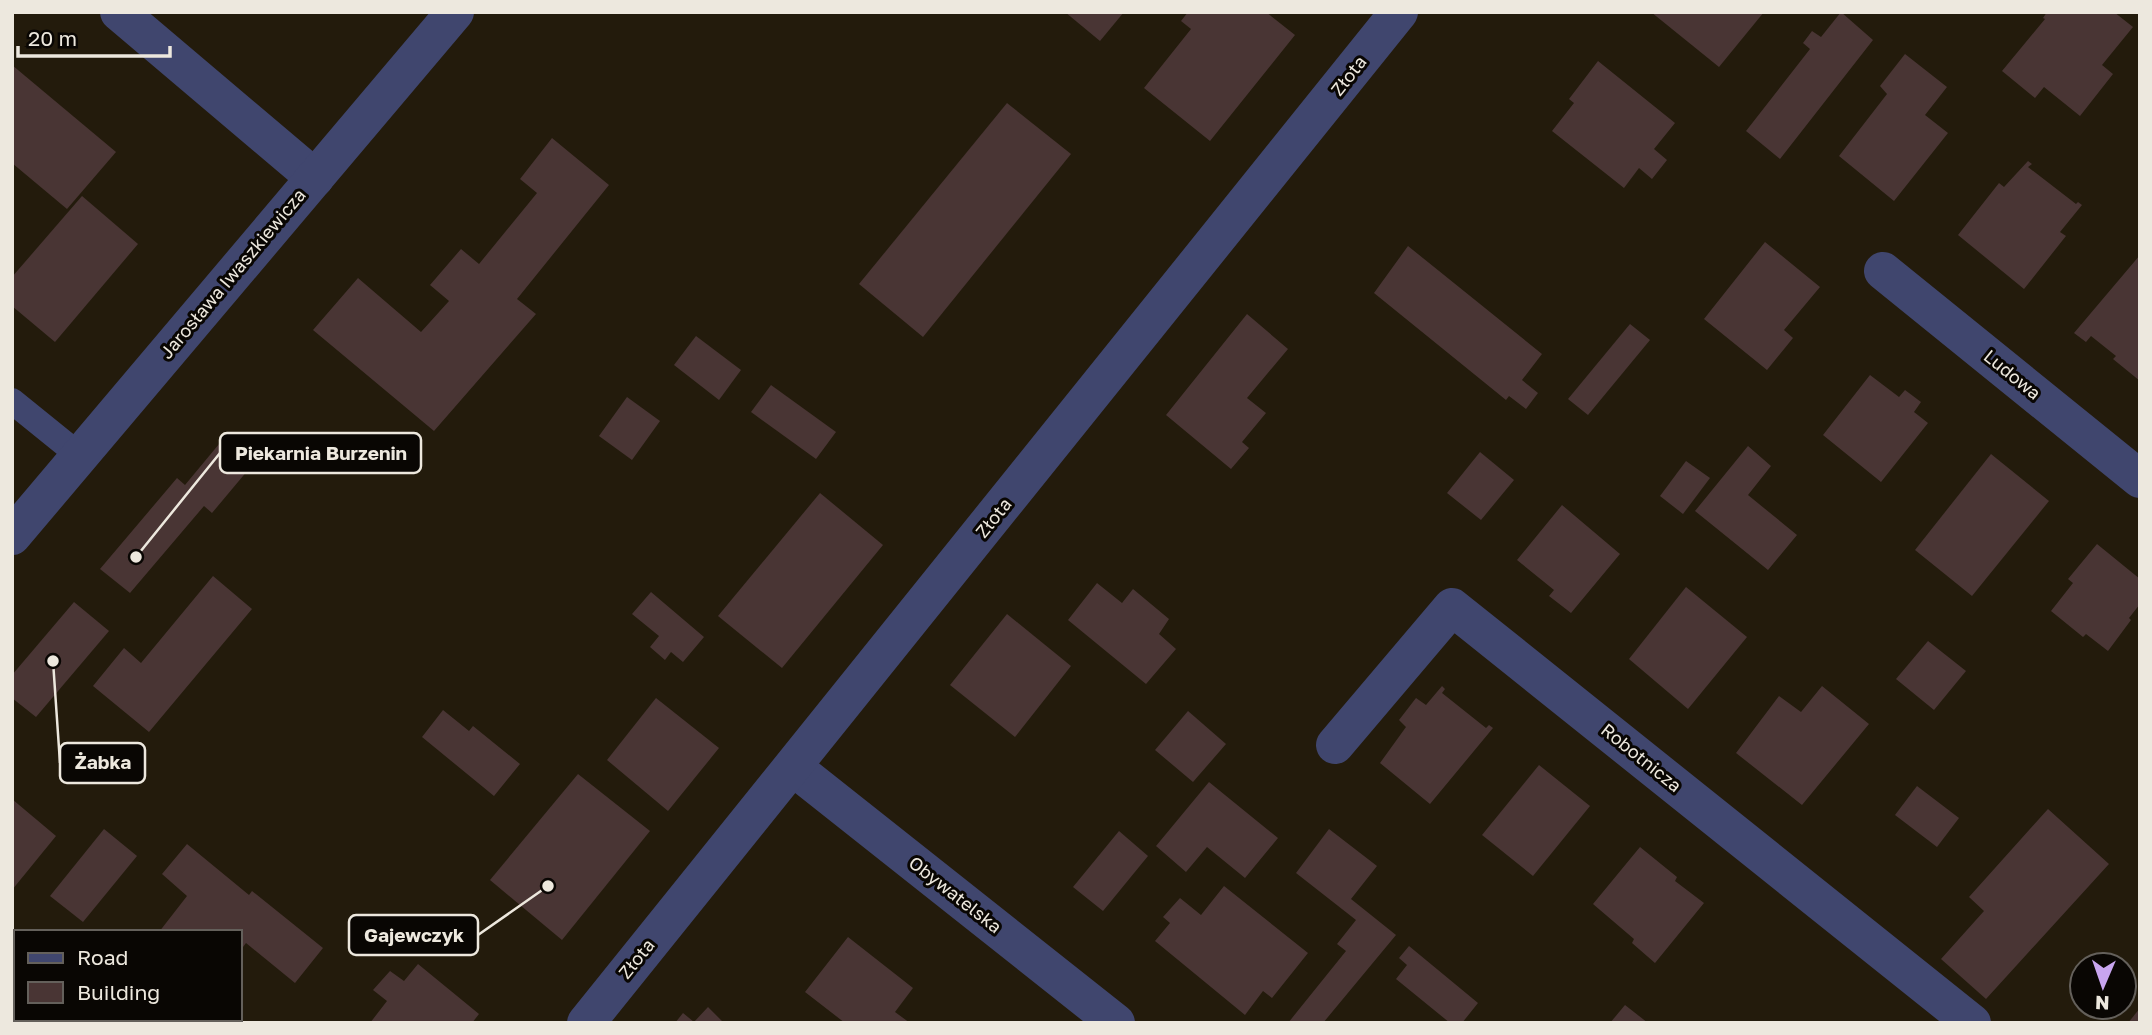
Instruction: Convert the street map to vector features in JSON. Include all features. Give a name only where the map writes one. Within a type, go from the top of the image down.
[{"type":"street","points":[[119,12],[315,178]]},
{"type":"street","name":"Jarosława Iwaszkiewicza","points":[[12,536],[455,12]]},
{"type":"street","name":"Złota","points":[[586,1023],[1399,12]]},
{"type":"street","name":"Ludowa","points":[[1883,271],[2140,479]]},
{"type":"street","name":"Robotnicza","points":[[1335,745],[1452,607],[1972,1023]]},
{"type":"street","name":"Obywatelska","points":[[793,767],[1116,1023]]},
{"type":"lane","points":[[12,401],[80,456]]},
{"type":"building","points":[[1065,12],[1124,12],[1100,41]]},
{"type":"building","points":[[1188,12],[1266,12],[1295,35],[1210,141],[1144,88],[1191,29],[1181,21]]},
{"type":"building","points":[[1651,12],[1764,12],[1719,67]]},
{"type":"building","points":[[1841,12],[1873,40],[1780,159],[1746,131],[1810,49],[1803,43],[1812,31],[1821,37]]},
{"type":"building","points":[[2047,12],[2114,12],[2133,27],[2102,65],[2113,74],[2080,116],[2044,87],[2035,98],[2002,71],[2045,19],[2043,18]]},
{"type":"building","points":[[1905,54],[1947,87],[1925,115],[1948,133],[1894,201],[1839,156],[1887,94],[1880,86]]},
{"type":"building","points":[[1598,61],[1675,123],[1654,149],[1667,160],[1652,179],[1639,168],[1624,188],[1552,131],[1574,103],[1569,99]]},
{"type":"building","points":[[12,65],[116,152],[67,209],[12,163]]},
{"type":"building","points":[[1007,103],[1071,154],[923,337],[859,284]]},
{"type":"building","points":[[552,138],[609,185],[517,299],[536,314],[434,431],[313,330],[358,278],[421,332],[449,301],[430,285],[461,249],[479,264],[537,193],[520,179]]},
{"type":"building","points":[[2028,161],[2032,164],[2028,167],[2076,204],[2078,202],[2082,205],[2060,232],[2066,236],[2024,289],[1958,235],[1999,183],[2004,187]]},
{"type":"building","points":[[82,196],[138,244],[55,342],[12,306],[12,277]]},
{"type":"building","points":[[1765,242],[1820,287],[1784,330],[1793,338],[1767,370],[1704,319]]},
{"type":"building","points":[[1408,246],[1542,354],[1522,380],[1538,393],[1526,409],[1509,396],[1506,400],[1374,293]]},
{"type":"building","points":[[2140,255],[2140,381],[2113,359],[2116,356],[2091,336],[2086,342],[2074,333]]},
{"type":"building","points":[[1247,314],[1288,349],[1247,398],[1266,413],[1242,442],[1249,448],[1231,469],[1166,415]]},
{"type":"building","points":[[1630,324],[1650,340],[1588,415],[1568,399]]},
{"type":"building","points":[[696,336],[741,370],[719,400],[674,365]]},
{"type":"building","points":[[1870,375],[1899,397],[1905,390],[1921,402],[1914,412],[1928,423],[1881,482],[1823,435]]},
{"type":"building","points":[[771,385],[836,432],[816,459],[751,412]]},
{"type":"building","points":[[627,397],[660,421],[632,460],[599,436]]},
{"type":"building","points":[[229,432],[259,457],[212,513],[204,506],[130,593],[100,569],[177,478],[185,485]]},
{"type":"building","points":[[1748,446],[1771,466],[1748,495],[1797,535],[1768,570],[1695,511]]},
{"type":"building","points":[[1480,452],[1514,480],[1481,520],[1447,493]]},
{"type":"building","points":[[1991,454],[2049,501],[1972,596],[1915,550]]},
{"type":"building","points":[[1686,461],[1710,478],[1683,514],[1660,496]]},
{"type":"building","points":[[820,493],[883,545],[782,668],[718,616]]},
{"type":"building","points":[[1562,505],[1620,554],[1571,613],[1549,596],[1554,590],[1517,560]]},
{"type":"building","points":[[2097,544],[2140,579],[2140,604],[2108,651],[2086,634],[2083,637],[2051,611],[2073,583],[2068,579]]},
{"type":"building","points":[[213,576],[252,609],[149,732],[93,686],[124,648],[141,663]]},
{"type":"building","points":[[1097,583],[1122,603],[1133,589],[1169,619],[1159,634],[1176,649],[1146,684],[1068,620]]},
{"type":"building","points":[[1686,587],[1747,637],[1688,709],[1629,659]]},
{"type":"building","points":[[651,592],[704,637],[683,662],[671,652],[665,660],[650,647],[659,636],[632,614]]},
{"type":"building","points":[[74,602],[109,631],[36,717],[12,698],[12,675]]},
{"type":"building","points":[[1007,614],[1071,666],[1015,737],[950,685]]},
{"type":"building","points":[[1928,641],[1966,671],[1934,710],[1896,679]]},
{"type":"building","points":[[1442,686],[1445,689],[1442,693],[1486,728],[1489,725],[1493,728],[1430,804],[1380,763],[1406,727],[1399,720],[1416,698],[1426,705]]},
{"type":"building","points":[[1822,686],[1869,724],[1802,805],[1736,753],[1779,696],[1801,712]]},
{"type":"building","points":[[656,698],[719,748],[668,811],[607,760]]},
{"type":"building","points":[[443,710],[469,731],[473,726],[520,764],[494,796],[422,737]]},
{"type":"building","points":[[1188,711],[1226,744],[1193,782],[1155,750]]},
{"type":"building","points":[[1539,765],[1590,806],[1533,876],[1482,835]]},
{"type":"building","points":[[578,774],[650,831],[562,940],[490,880]]},
{"type":"building","points":[[1209,782],[1278,838],[1245,878],[1207,847],[1186,872],[1156,846]]},
{"type":"building","points":[[1917,786],[1959,818],[1937,847],[1895,815]]},
{"type":"building","points":[[12,799],[56,836],[12,890]]},
{"type":"building","points":[[2048,809],[2109,864],[1986,999],[1941,959],[1984,911],[1969,897]]},
{"type":"building","points":[[104,829],[137,856],[83,922],[50,896]]},
{"type":"building","points":[[1329,829],[1377,866],[1351,899],[1396,935],[1323,1023],[1288,1023],[1346,951],[1337,944],[1356,920],[1296,873]]},
{"type":"building","points":[[1119,831],[1148,856],[1103,911],[1073,887]]},
{"type":"building","points":[[187,844],[249,895],[252,891],[323,948],[295,983],[246,943],[242,948],[242,930],[161,930],[187,896],[162,874]]},
{"type":"building","points":[[1640,847],[1677,877],[1675,881],[1704,903],[1655,963],[1632,943],[1634,939],[1593,904]]},
{"type":"building","points":[[1224,886],[1308,953],[1272,998],[1263,991],[1245,1015],[1155,941],[1170,923],[1163,917],[1180,898],[1201,915]]},
{"type":"building","points":[[848,937],[913,988],[895,1012],[910,1023],[845,1023],[805,992]]},
{"type":"building","points":[[1409,946],[1478,1003],[1462,1023],[1450,1023],[1396,979],[1407,965],[1399,958]]},
{"type":"building","points":[[418,964],[479,1014],[472,1023],[370,1023],[387,1001],[373,990],[390,971],[404,981]]},
{"type":"building","points":[[1625,1005],[1648,1023],[1610,1023]]},
{"type":"building","points":[[708,1007],[724,1023],[675,1023],[683,1013],[694,1022]]},
{"type":"building","points":[[2140,1008],[2140,1023],[2128,1023],[2138,1021]]},
{"type":"building","points":[[33,1021],[184,1021],[183,1023]]},
{"type":"place","name":"Piekarnia Burzenin","points":[[136,557]]},
{"type":"place","name":"Żabka","points":[[53,661]]},
{"type":"place","name":"Gajewczyk","points":[[548,886]]}]
